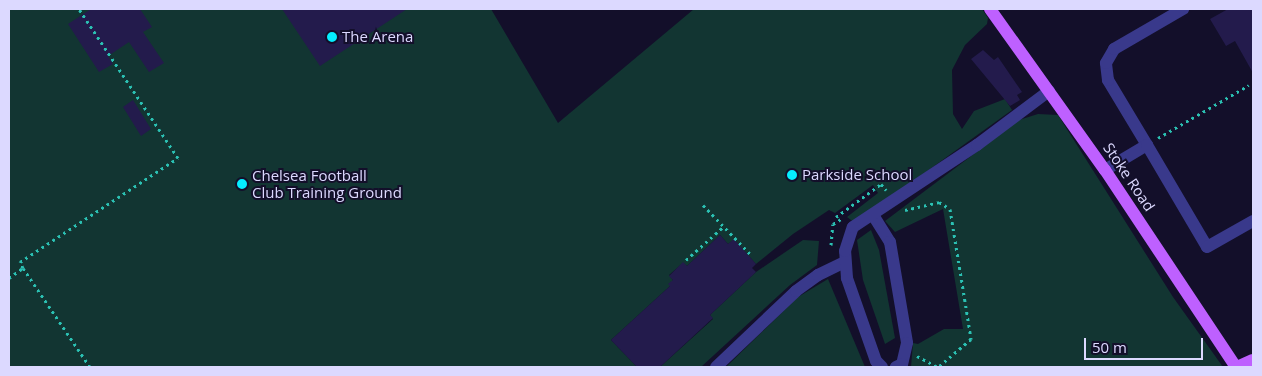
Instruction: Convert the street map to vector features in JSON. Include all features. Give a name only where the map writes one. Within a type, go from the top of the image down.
[{"type":"main road","name":"Stoke Road","points":[[990,9],[1106,170],[1237,367]]},
{"type":"main road","points":[[1237,367],[1253,360]]},
{"type":"lane","points":[[1183,9],[1114,49],[1106,63],[1108,80],[1207,246],[1253,221]]},
{"type":"lane","points":[[882,367],[876,361],[847,278],[845,251],[852,227],[977,145],[1049,90]]},
{"type":"lane","points":[[1106,170],[1147,145]]},
{"type":"lane","points":[[873,215],[890,242],[907,343],[902,364],[896,367]]},
{"type":"lane","points":[[716,367],[796,291],[818,275],[845,262]]},
{"type":"path","points":[[79,9],[178,158],[20,262],[90,367]]},
{"type":"path","points":[[1147,145],[1249,85]]},
{"type":"path","points":[[836,216],[881,184],[903,210],[939,202],[950,209],[971,339],[938,367]]},
{"type":"path","points":[[703,205],[752,256]]},
{"type":"path","points":[[686,260],[724,226]]},
{"type":"path","points":[[9,278],[23,268]]},
{"type":"green space","points":[[9,9],[491,9],[558,123],[694,9],[982,9],[988,18],[987,24],[965,45],[952,70],[953,114],[962,129],[974,111],[1005,99],[1012,110],[855,223],[847,217],[878,193],[873,185],[835,213],[829,210],[793,234],[756,264],[734,240],[728,244],[720,235],[687,266],[683,263],[669,275],[673,280],[670,286],[611,340],[637,367],[9,367]]},
{"type":"green space","points":[[1038,114],[1058,115],[1173,297],[1223,367],[911,367],[913,343],[918,344],[944,329],[963,329],[943,209],[895,232],[885,221],[1019,120]]},
{"type":"green space","points":[[871,230],[879,250],[895,338],[885,344],[863,280],[857,240]]},
{"type":"green space","points":[[803,240],[819,241],[817,265],[790,285],[701,367],[660,367],[713,319],[710,315],[756,272]]},
{"type":"green space","points":[[828,279],[865,367],[726,367],[798,297]]},
{"type":"building","points":[[91,9],[140,9],[152,27],[143,32],[164,63],[149,72],[129,42],[108,56],[113,64],[99,72],[68,24]]},
{"type":"building","name":"The Arena","points":[[282,9],[407,9],[320,66]]},
{"type":"building","points":[[1228,9],[1253,9],[1253,73],[1235,41],[1226,46],[1210,19]]},
{"type":"building","points":[[983,50],[994,60],[998,57],[1022,92],[1017,95],[1020,100],[1010,106],[971,59]]},
{"type":"building","points":[[133,100],[151,129],[141,136],[123,107]]},
{"type":"building","points":[[720,235],[728,244],[734,239],[756,264],[752,268],[756,272],[710,315],[713,318],[660,367],[637,367],[611,340],[670,286],[668,284],[673,280],[669,276],[683,262],[687,266]]},
{"type":"place","name":"The Arena","points":[[332,37]]},
{"type":"place","name":"Parkside School","points":[[792,175]]},
{"type":"place","name":"Chelsea Football Club Training Ground","points":[[242,184]]}]
